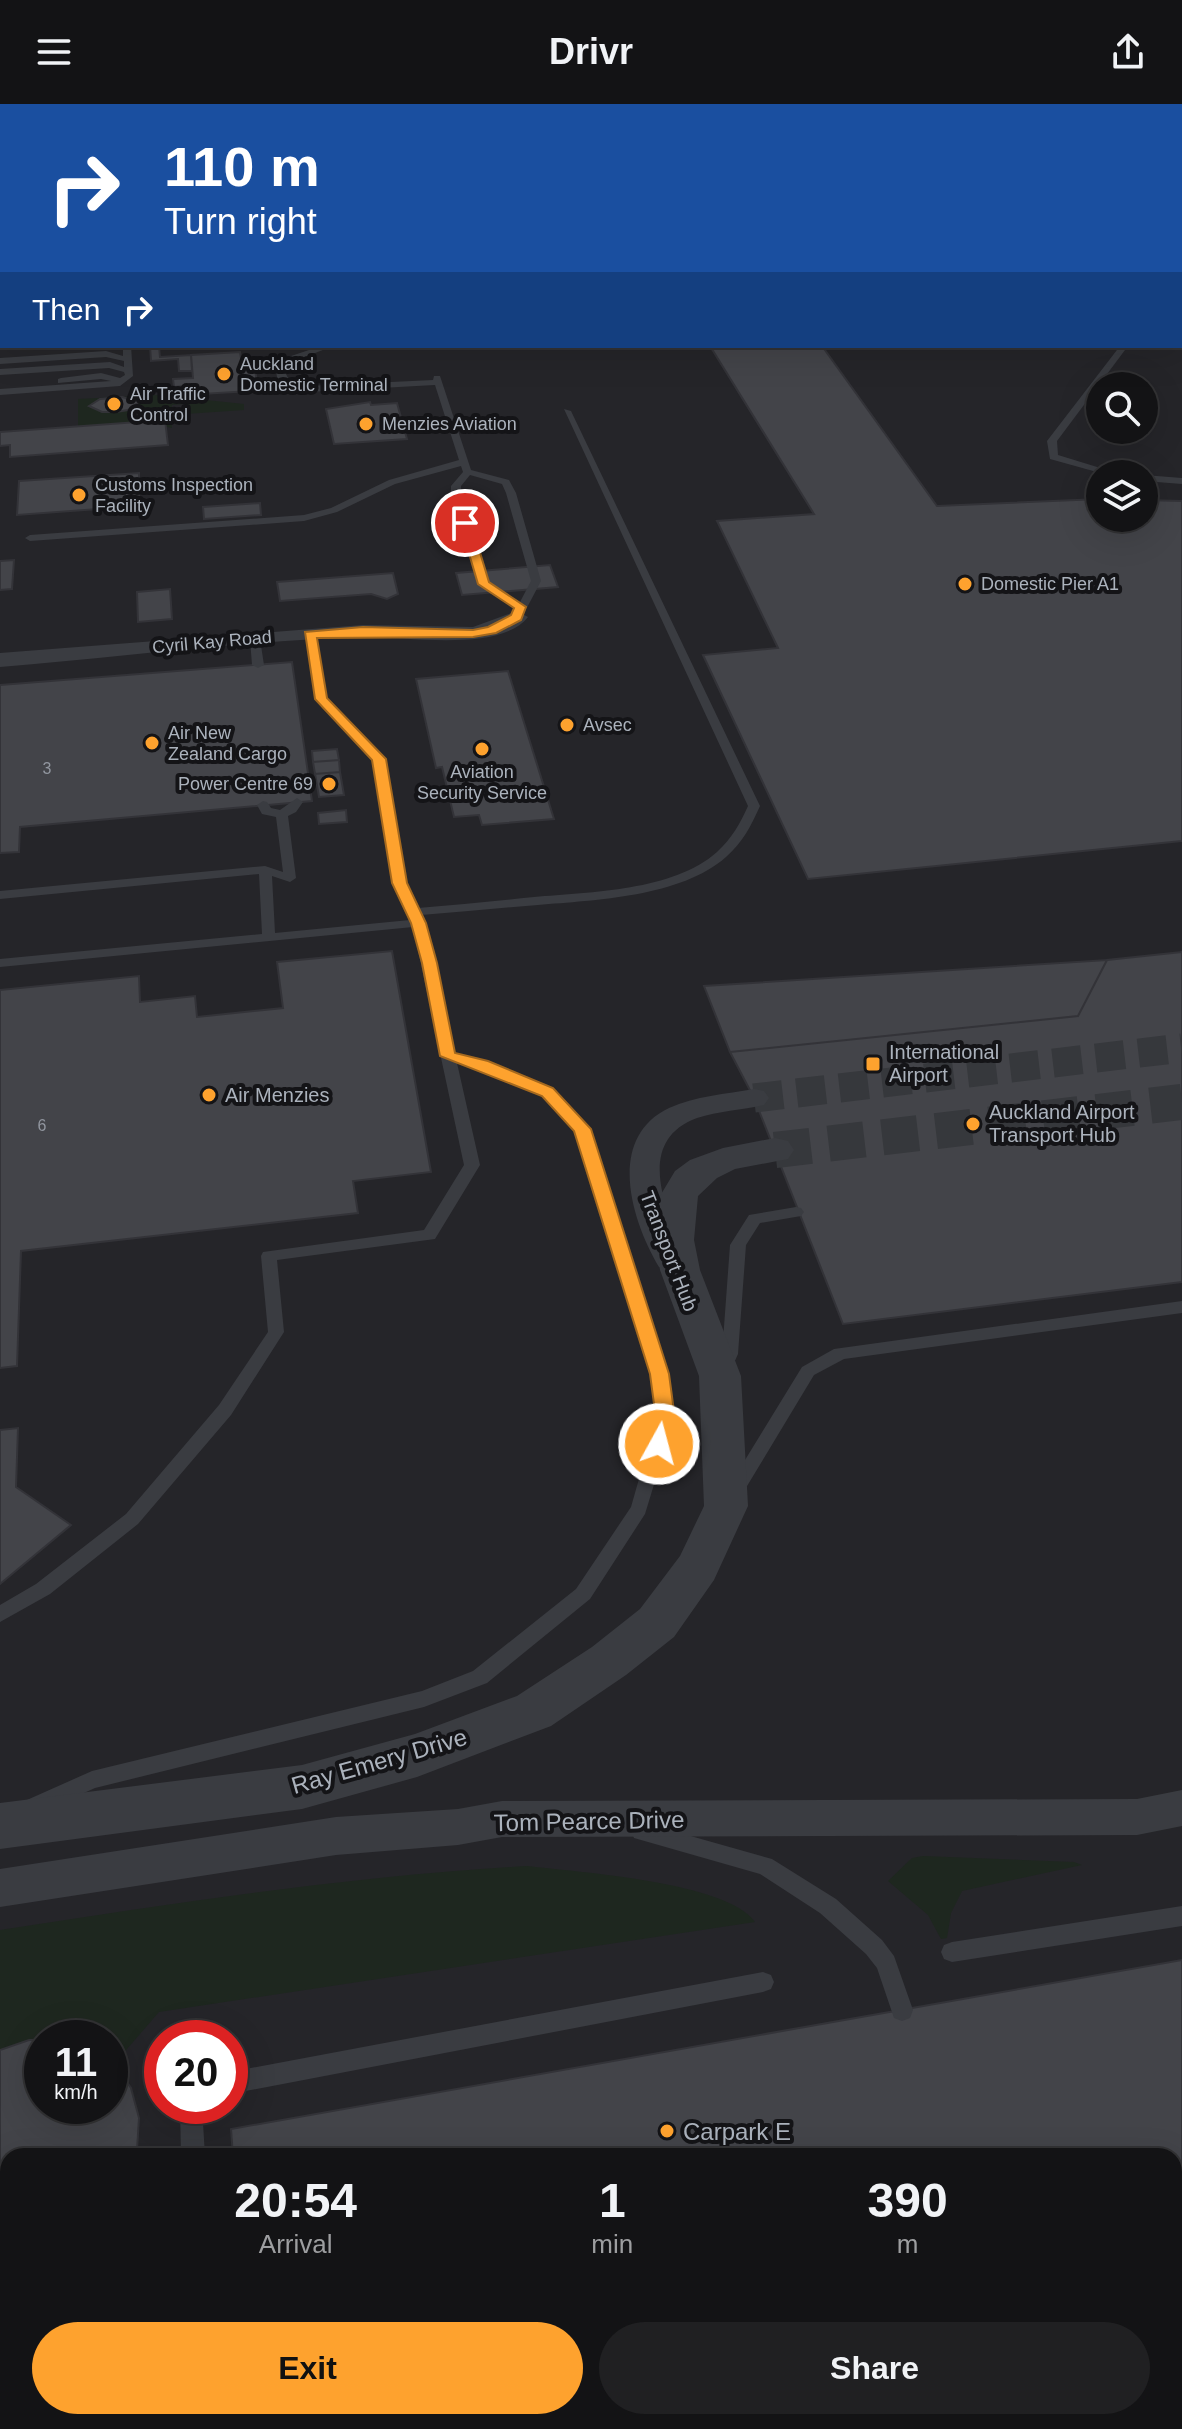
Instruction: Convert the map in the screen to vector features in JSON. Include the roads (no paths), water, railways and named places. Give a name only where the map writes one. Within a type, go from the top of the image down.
[{"type":"street","name":"Cyril Kay Road","points":[[0,660],[310,634],[363,631],[473,633],[491,630],[518,612]]},
{"type":"street","name":"Transport Hub","points":[[720,1376],[644,1192],[643,1168],[647,1147],[659,1130],[676,1116],[754,1098]]},
{"type":"street","name":"Transport Hub","points":[[698,1567],[726,1506],[720,1376],[676,1255],[677,1207],[684,1182],[701,1169],[729,1155],[775,1150]]},
{"type":"street","name":"Ray Emery Drive","points":[[0,1824],[302,1787],[432,1750],[534,1711],[609,1661],[657,1623],[698,1567]]},
{"type":"street","name":"Tom Pearce Drive","points":[[0,1888],[336,1836],[458,1827],[502,1819],[1137,1817],[1182,1808]]},
{"type":"lane","points":[[0,350],[28,348]]},
{"type":"lane","points":[[0,392],[84,389],[124,381],[129,371],[127,348]]},
{"type":"lane","points":[[30,538],[304,518],[334,510],[392,482],[466,467],[506,482],[511,493],[536,581],[518,612],[484,584],[456,493],[456,486],[466,467],[438,380],[307,389],[286,387],[282,383],[278,366],[282,362],[323,348]]},
{"type":"lane","points":[[1086,466],[1053,457],[1052,441],[1122,348]]},
{"type":"lane","points":[[0,361],[106,354],[129,360]]},
{"type":"lane","points":[[0,372],[104,365],[129,371]]},
{"type":"lane","points":[[0,385],[101,376],[116,379],[116,383],[105,387]]},
{"type":"lane","points":[[0,963],[269,938],[621,894],[664,884],[725,853],[741,838],[754,806],[567,411]]},
{"type":"lane","points":[[1158,479],[1182,481]]},
{"type":"lane","points":[[0,1614],[43,1589],[132,1519],[225,1410],[276,1332],[269,1256],[429,1235],[472,1165],[416,918],[400,883],[379,759],[321,699],[310,634]]},
{"type":"lane","points":[[255,639],[258,665]]},
{"type":"lane","points":[[263,805],[266,811],[282,814],[297,802]]},
{"type":"lane","points":[[0,895],[265,870],[290,878],[282,814]]},
{"type":"lane","points":[[265,870],[269,938]]},
{"type":"lane","points":[[0,1824],[92,1780],[424,1699],[480,1677],[583,1594],[639,1509],[665,1419],[659,1374],[582,1129],[548,1092],[483,1065],[448,1056]]},
{"type":"lane","points":[[720,1376],[730,1354],[738,1245],[755,1219],[796,1212]]},
{"type":"lane","points":[[726,1506],[808,1371],[840,1353],[1182,1307]]},
{"type":"lane","points":[[601,1820],[765,1866],[828,1906],[874,1947],[886,1963],[902,2010]]},
{"type":"lane","points":[[952,1952],[1182,1916]]},
{"type":"lane","points":[[248,2080],[763,1982]]},
{"type":"lane","points":[[192,2124],[193,2148]]},
{"type":"tunnel","points":[[754,1098],[1182,1048]]},
{"type":"tunnel","points":[[775,1150],[1182,1102]]},
{"type":"place","name":"Auckland Domestic Terminal","points":[[224,374]]},
{"type":"place","name":"Air Traffic Control","points":[[114,404]]},
{"type":"place","name":"Menzies Aviation","points":[[366,424]]},
{"type":"place","name":"Customs Inspection Facility","points":[[79,495]]},
{"type":"place","name":"Domestic Pier A1","points":[[965,584]]},
{"type":"place","name":"Avsec","points":[[567,725]]},
{"type":"place","name":"Air New Zealand Cargo","points":[[152,743]]},
{"type":"place","name":"Aviation Security Service","points":[[482,749]]},
{"type":"place","name":"Power Centre 69","points":[[329,784]]},
{"type":"place","name":"International Airport","points":[[873,1064]]},
{"type":"place","name":"Air Menzies","points":[[209,1095]]},
{"type":"place","name":"Auckland Airport Transport Hub","points":[[973,1124]]},
{"type":"place","name":"Carpark E","points":[[667,2131]]}]
